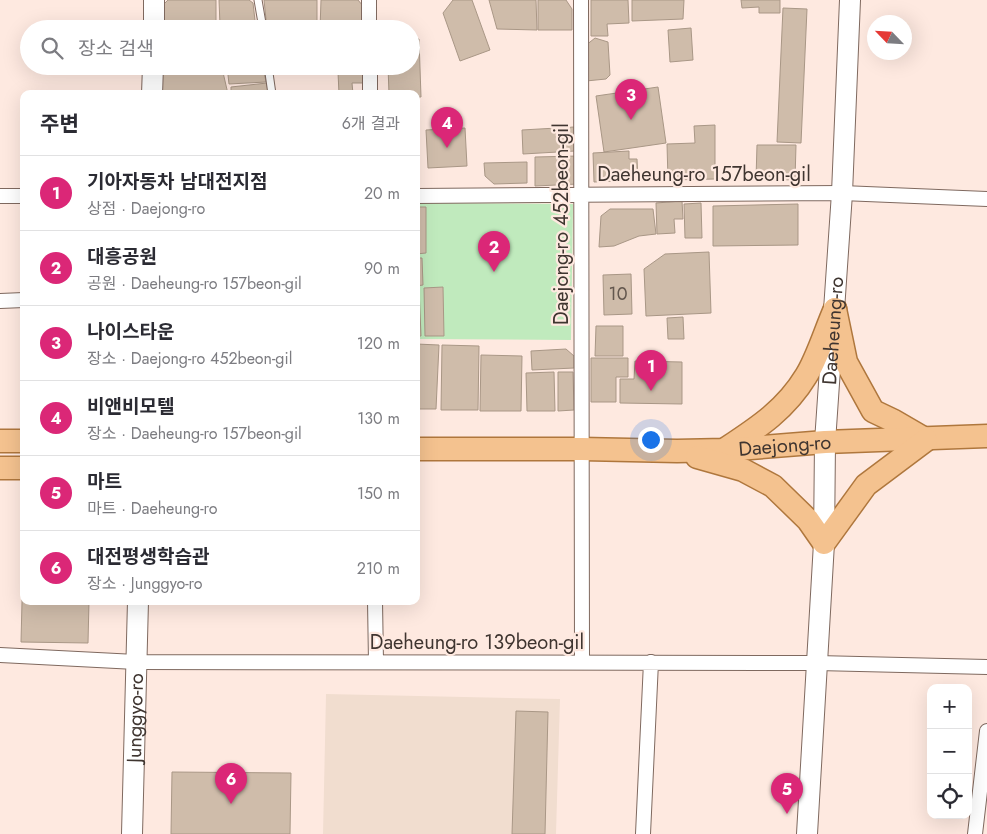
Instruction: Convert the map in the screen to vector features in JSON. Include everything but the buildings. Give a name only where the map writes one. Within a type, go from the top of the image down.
[{"type":"main road","points":[[154,0],[154,20]]},
{"type":"main road","name":"Daeheung-ro","points":[[807,834],[824,543],[825,442],[842,193],[850,0]]},
{"type":"main road","points":[[152,75],[152,90]]},
{"type":"main road","points":[[677,451],[743,470],[774,486],[808,520],[824,543],[866,485],[926,440],[873,411],[846,362],[835,309]]},
{"type":"main road","points":[[725,450],[765,423],[784,406],[807,375],[835,309]]},
{"type":"main road","name":"Daejong-ro","points":[[420,449],[725,450],[825,442],[926,440],[987,436]]},
{"type":"main road","points":[[0,441],[20,441]]},
{"type":"main road","points":[[0,468],[20,468]]},
{"type":"main road","name":"Junggyo-ro","points":[[132,834],[138,605]]},
{"type":"street","points":[[369,0],[370,20]]},
{"type":"street","name":"Daejong-ro 452beon-gil","points":[[581,0],[582,449]]},
{"type":"street","points":[[370,75],[370,90]]},
{"type":"street","name":"Daeheung-ro 157beon-gil","points":[[420,196],[842,193],[987,199]]},
{"type":"street","points":[[0,196],[20,196]]},
{"type":"street","points":[[0,301],[20,300]]},
{"type":"street","points":[[582,449],[582,662]]},
{"type":"street","points":[[376,605],[376,662]]},
{"type":"street","name":"Daeheung-ro 139beon-gil","points":[[0,655],[136,662],[818,663]]},
{"type":"street","points":[[643,834],[651,662]]},
{"type":"street","points":[[818,663],[987,667]]},
{"type":"street","points":[[975,834],[987,731]]},
{"type":"lane","points":[[258,0],[261,20]]},
{"type":"lane","points":[[269,75],[271,90]]},
{"type":"shaded area","points":[[326,694],[560,699],[556,834],[323,834]]},
{"type":"green space","points":[[420,203],[573,204],[571,340],[420,339]]},
{"type":"place","name":"나이스타운","points":[[631,120]]},
{"type":"place","name":"비앤비모텔","points":[[447,148]]},
{"type":"place","name":"대흥공원","points":[[494,272]]},
{"type":"place","name":"기아자동차 남대전지점","points":[[651,391]]},
{"type":"place","name":"대전평생학습관","points":[[231,804]]},
{"type":"place","name":"마트","points":[[787,814]]}]
